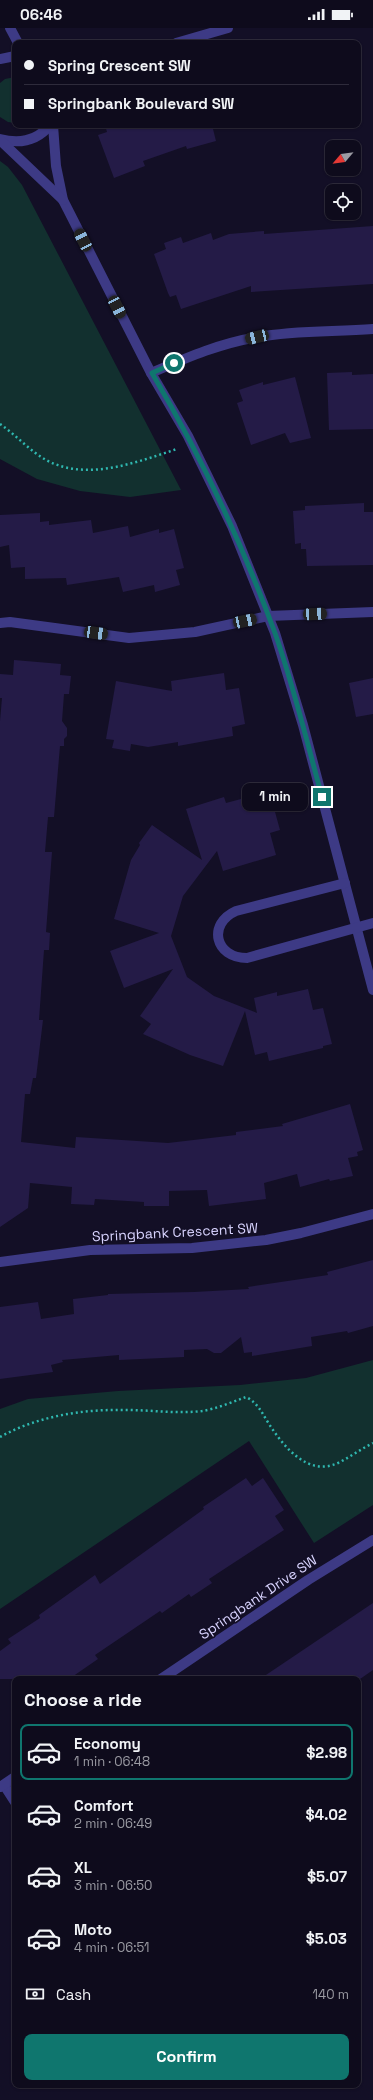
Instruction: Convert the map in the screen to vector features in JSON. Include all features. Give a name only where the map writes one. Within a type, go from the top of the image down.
[{"type":"street","points":[[10,28],[16,40]]},
{"type":"street","points":[[186,40],[228,28]]},
{"type":"street","points":[[0,59],[12,57]]},
{"type":"street","points":[[0,139],[10,142],[22,142],[35,138],[47,128]]},
{"type":"street","points":[[53,128],[56,166],[63,200],[152,373],[191,444],[232,526],[268,616],[286,667],[303,725],[373,990]]},
{"type":"street","points":[[0,139],[63,200]]},
{"type":"street","points":[[152,373],[200,352],[257,337],[373,329]]},
{"type":"street","points":[[0,623],[10,622],[129,638],[196,632],[268,616],[373,612]]},
{"type":"street","points":[[345,883],[236,911],[227,915],[221,922],[218,930],[218,939],[222,948],[237,958],[247,958],[373,923]]},
{"type":"street","name":"Springbank Crescent SW","points":[[0,1262],[90,1250],[192,1248],[266,1240],[301,1233],[373,1214]]},
{"type":"street","name":"Springbank Drive SW","points":[[165,1676],[308,1580],[373,1540]]},
{"type":"street","points":[[12,1779],[2,1786],[12,1798]]},
{"type":"path","points":[[0,424],[45,459],[57,465],[77,468],[112,469],[191,444]]},
{"type":"path","points":[[0,1437],[20,1426],[78,1412],[126,1410],[169,1412],[204,1411],[246,1397],[254,1401],[275,1433],[298,1458],[315,1467],[336,1464],[373,1443]]},
{"type":"green space","points":[[12,78],[12,123],[0,117],[0,83],[5,79]]},
{"type":"green space","points":[[0,161],[8,167],[22,185],[181,490],[130,497],[80,491],[37,479],[0,459]]},
{"type":"green space","points":[[373,1360],[373,1505],[314,1543],[249,1441],[0,1609],[0,1409],[28,1399],[118,1391],[240,1385],[306,1378]]},
{"type":"building","points":[[106,128],[213,128],[216,141],[187,149],[186,146],[143,161],[145,166],[114,178],[98,135],[107,132]]},
{"type":"building","points":[[373,226],[373,284],[251,292],[251,286],[181,309],[176,295],[170,297],[168,293],[154,254],[166,249],[164,243],[181,237],[183,243],[211,233],[213,240],[229,234],[264,231],[264,234]]},
{"type":"building","points":[[352,372],[352,375],[373,374],[373,429],[329,430],[327,373]]},
{"type":"building","points":[[295,377],[311,438],[290,443],[285,433],[251,445],[237,403],[243,401],[239,390],[263,382],[263,385]]},
{"type":"building","points":[[364,503],[364,512],[373,512],[373,565],[307,566],[306,549],[301,549],[301,543],[295,544],[293,511],[305,510],[305,506]]},
{"type":"building","points":[[40,513],[40,522],[49,521],[49,525],[91,520],[93,533],[128,526],[130,537],[159,529],[159,533],[174,529],[184,568],[176,570],[180,585],[155,592],[154,585],[123,592],[119,577],[67,585],[66,578],[25,579],[25,567],[11,568],[9,545],[0,547],[0,515]]},
{"type":"building","points":[[14,660],[61,664],[60,675],[71,676],[69,694],[64,694],[62,721],[67,728],[67,736],[64,739],[64,746],[60,746],[54,817],[48,817],[45,852],[52,852],[46,932],[50,933],[49,950],[44,950],[39,1020],[43,1020],[36,1078],[33,1078],[30,1094],[25,1094],[21,1142],[75,1148],[76,1137],[168,1143],[236,1135],[236,1132],[283,1126],[282,1124],[350,1104],[363,1150],[357,1152],[358,1156],[348,1158],[353,1176],[330,1181],[329,1179],[300,1187],[297,1174],[264,1183],[266,1199],[209,1206],[207,1190],[169,1191],[169,1206],[144,1206],[144,1202],[95,1199],[94,1205],[71,1204],[72,1187],[30,1183],[28,1208],[0,1227],[0,721],[2,698],[0,698],[0,674],[13,675]]},
{"type":"building","points":[[224,673],[226,690],[239,688],[245,724],[232,727],[233,736],[178,746],[178,742],[148,747],[131,744],[130,751],[112,748],[114,740],[106,739],[116,681],[172,691],[171,681]]},
{"type":"building","points":[[373,678],[373,714],[356,717],[349,683]]},
{"type":"building","points":[[256,795],[259,805],[272,801],[280,830],[270,833],[276,855],[223,871],[217,851],[183,896],[171,936],[187,977],[214,996],[257,1013],[254,998],[277,992],[277,996],[308,989],[313,1010],[323,1008],[332,1044],[323,1046],[323,1048],[269,1061],[267,1052],[255,1055],[245,1011],[223,1066],[190,1055],[143,1034],[151,1024],[140,1016],[173,969],[124,988],[110,951],[159,933],[114,919],[131,860],[140,845],[139,843],[152,825],[202,860],[186,809],[224,797],[226,803]]},
{"type":"building","points":[[373,1260],[373,1326],[348,1333],[347,1331],[311,1337],[312,1346],[252,1356],[252,1352],[244,1353],[241,1337],[221,1353],[214,1353],[207,1349],[184,1350],[184,1357],[119,1360],[119,1355],[62,1360],[63,1362],[51,1365],[53,1372],[0,1379],[0,1307],[38,1302],[41,1319],[74,1314],[73,1299],[108,1294],[249,1289],[248,1287],[328,1275],[327,1272]]},
{"type":"building","points":[[246,1478],[252,1486],[263,1478],[284,1510],[275,1516],[284,1530],[209,1579],[212,1583],[191,1597],[189,1594],[162,1613],[160,1611],[95,1655],[98,1659],[73,1676],[12,1676],[12,1679],[0,1679],[0,1651],[11,1643],[8,1639],[40,1618],[39,1615],[95,1575],[100,1584],[204,1509],[203,1507]]},
{"type":"building","points":[[373,1603],[373,1670],[361,1678],[361,1676],[264,1676]]},
{"type":"route","points":[[174,363],[152,373],[188,436],[232,526],[255,581],[286,667],[322,797]]}]
